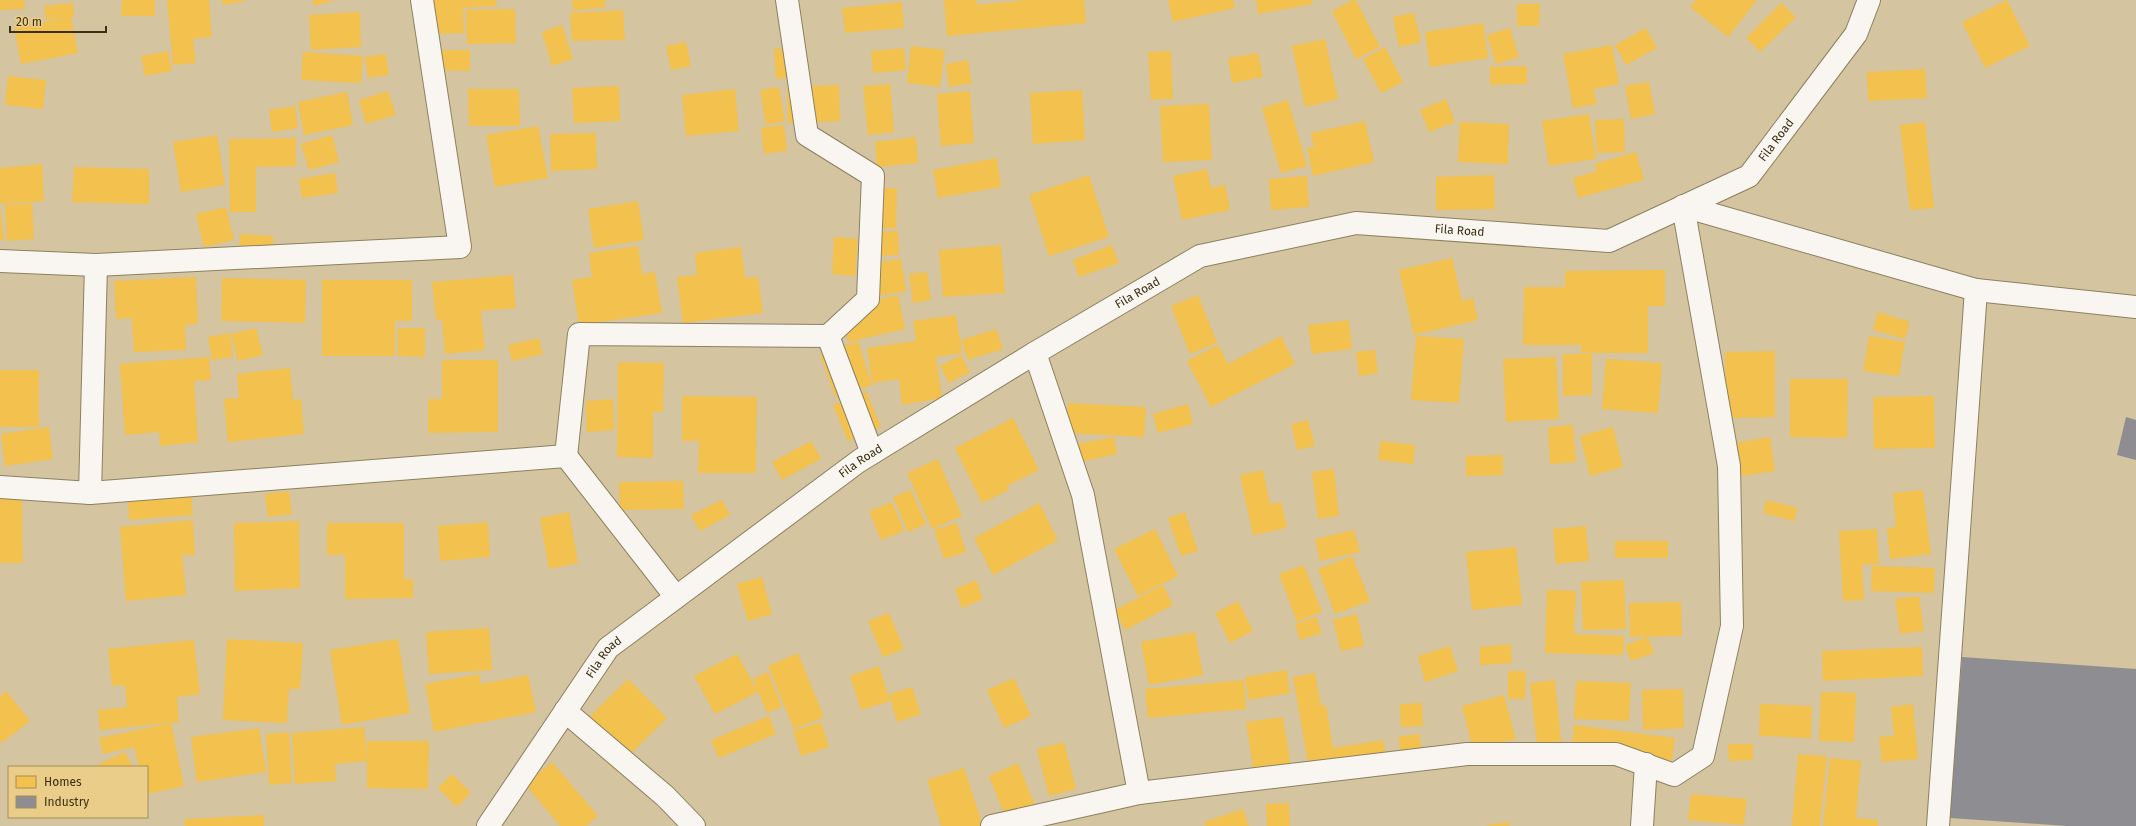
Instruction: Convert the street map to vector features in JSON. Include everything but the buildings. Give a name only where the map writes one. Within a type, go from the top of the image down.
[{"type":"street","points":[[0,261],[96,265],[460,247],[422,0]]},
{"type":"street","points":[[676,597],[566,456],[579,334],[828,336],[868,299],[873,176],[807,135],[787,0]]},
{"type":"street","name":"Fila Road","points":[[488,826],[608,648],[872,453],[1035,353],[1200,256],[1356,223],[1609,241],[1749,176],[1856,34],[1869,0]]},
{"type":"street","points":[[997,826],[1139,793],[1467,754],[1616,754],[1674,775],[1703,756],[1732,626],[1729,466],[1683,206],[1976,290],[2136,307]]},
{"type":"street","points":[[90,493],[96,265]]},
{"type":"street","points":[[1938,826],[1976,290]]},
{"type":"street","points":[[828,336],[872,453]]},
{"type":"street","points":[[1035,353],[1083,495],[1139,793]]},
{"type":"street","points":[[0,488],[90,493],[566,456]]},
{"type":"street","points":[[565,711],[666,796],[694,826]]},
{"type":"street","points":[[1642,826],[1646,764]]}]
